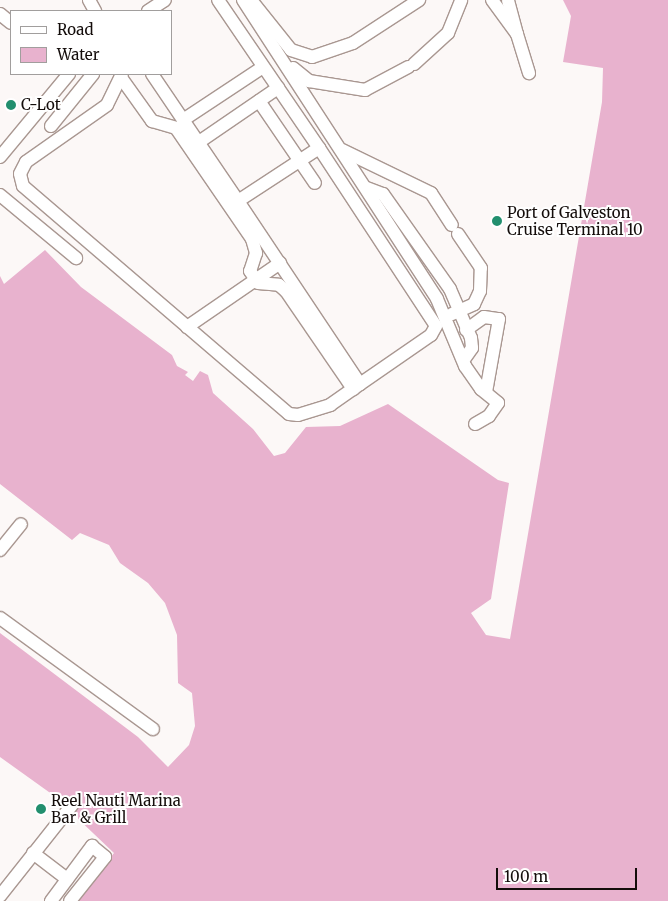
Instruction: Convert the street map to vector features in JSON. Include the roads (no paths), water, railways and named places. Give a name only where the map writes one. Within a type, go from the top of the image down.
[{"type":"street","points":[[218,0],[319,148],[436,326],[431,335],[330,405],[298,416],[289,414],[23,186],[20,174],[26,162],[107,105],[122,76],[152,121],[176,128],[252,239],[256,253],[250,271],[256,280],[286,291],[357,386]]},
{"type":"street","points":[[243,0],[452,314],[466,330],[472,348],[465,358]]},
{"type":"street","points":[[251,0],[291,50],[312,57],[353,43],[419,0]]},
{"type":"street","points":[[280,56],[309,81],[333,89],[365,90],[411,66],[448,34],[461,0]]},
{"type":"street","points":[[492,0],[517,34]]},
{"type":"street","points":[[508,0],[529,73]]},
{"type":"street","points":[[149,10],[161,1]]},
{"type":"street","points":[[0,14],[10,22]]},
{"type":"street","points":[[184,120],[263,67]]},
{"type":"street","points":[[0,157],[68,75]]},
{"type":"street","points":[[51,126],[91,75]]},
{"type":"street","points":[[153,75],[280,263],[357,386]]},
{"type":"street","points":[[199,142],[278,88]]},
{"type":"street","points":[[259,101],[315,183]]},
{"type":"street","points":[[238,201],[319,148]]},
{"type":"street","points":[[342,150],[431,193],[481,268],[480,291],[474,304],[452,314]]},
{"type":"street","points":[[0,195],[76,258]]},
{"type":"street","points":[[187,327],[280,263]]},
{"type":"street","points":[[452,314],[455,342],[465,358],[465,366],[486,392],[498,403],[489,416],[475,424]]},
{"type":"street","points":[[466,330],[484,317],[499,319],[486,392]]},
{"type":"street","points":[[0,550],[21,524]]},
{"type":"street","points":[[0,618],[153,729]]},
{"type":"street","points":[[0,896],[72,805]]},
{"type":"street","points":[[51,901],[92,846],[105,856],[70,901]]},
{"type":"street","points":[[33,853],[67,879]]},
{"type":"water","points":[[563,0],[668,0],[668,901],[76,901],[114,853],[73,814],[74,810],[0,757],[0,633],[138,737],[168,767],[189,745],[195,726],[192,693],[178,683],[177,635],[165,603],[148,583],[120,563],[109,545],[80,533],[72,540],[0,484],[0,276],[4,284],[45,250],[81,287],[172,355],[177,366],[188,372],[185,375],[193,381],[200,371],[208,375],[213,393],[253,429],[274,456],[285,453],[306,427],[340,426],[388,404],[498,480],[509,483],[491,599],[471,613],[486,635],[510,639],[602,102],[603,68],[563,62],[571,16]]},
{"type":"place","name":"C-Lot","points":[[11,105]]},
{"type":"place","name":"Port of Galveston Cruise Terminal 10","points":[[497,221]]},
{"type":"place","name":"Reel Nauti Marina Bar & Grill","points":[[41,809]]}]
